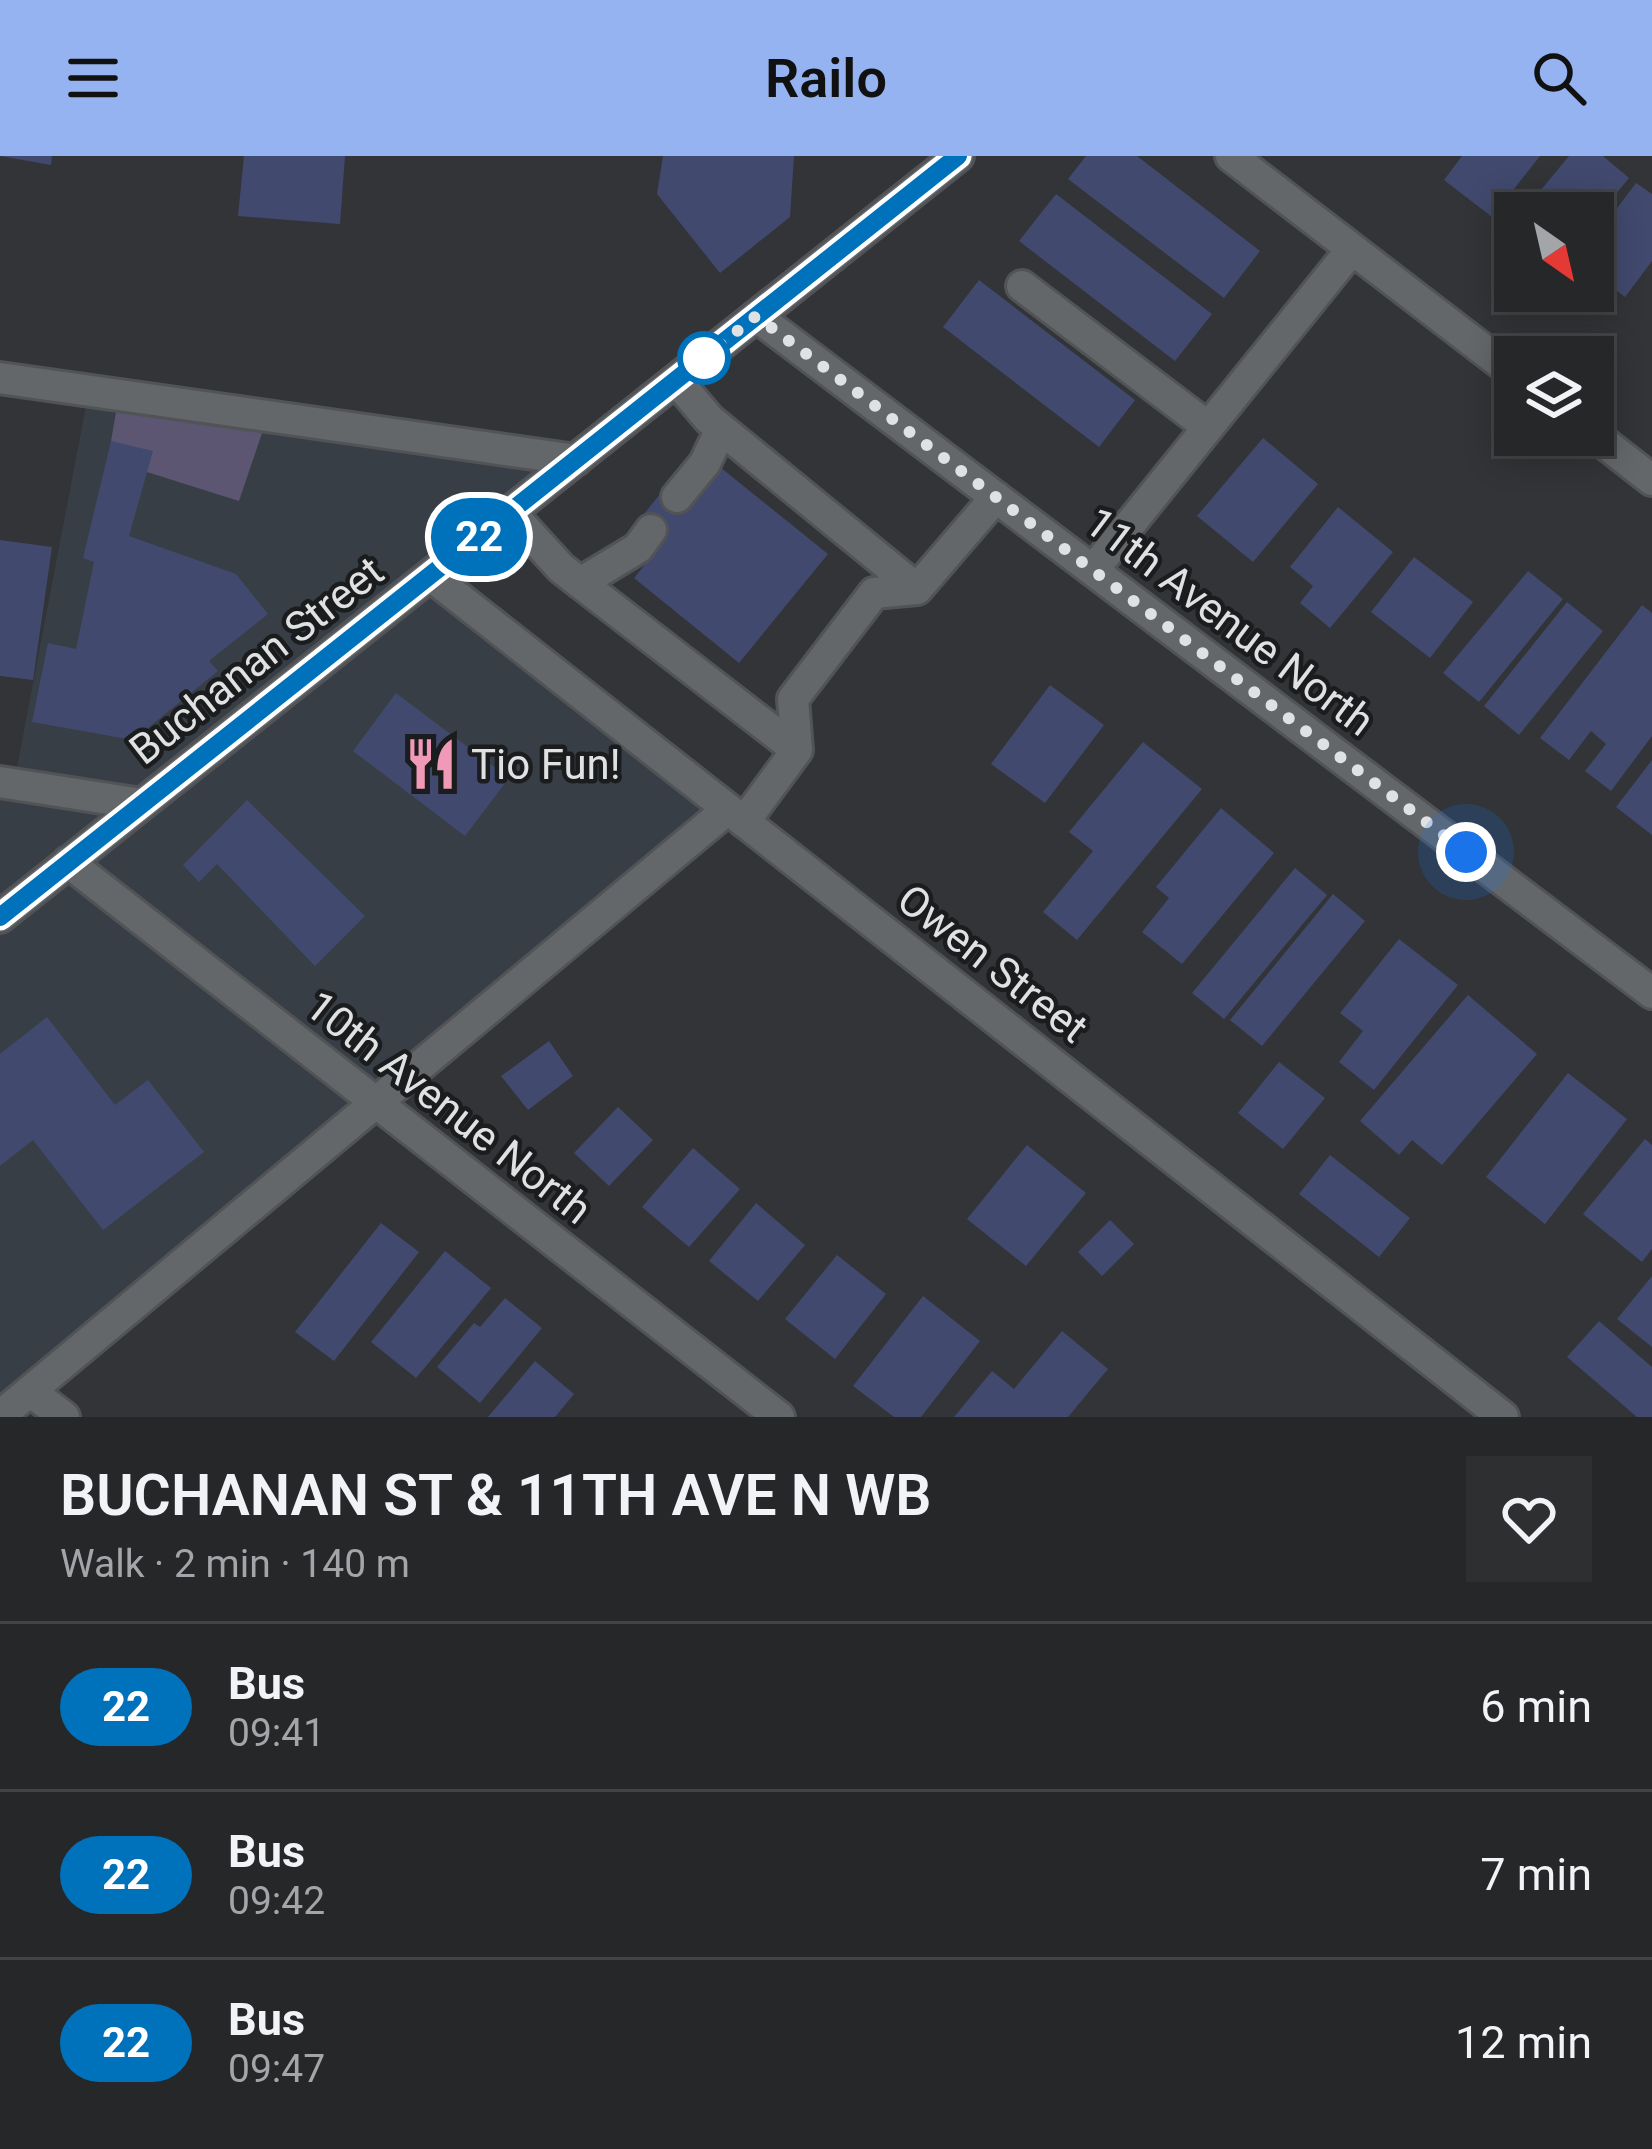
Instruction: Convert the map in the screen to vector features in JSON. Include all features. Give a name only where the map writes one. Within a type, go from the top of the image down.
[{"type":"street","points":[[1232,156],[1494,358]]},
{"type":"street","name":"Buchanan Street","points":[[0,917],[756,316],[941,161]]},
{"type":"street","points":[[1093,570],[1352,249]]},
{"type":"street","points":[[1022,286],[1208,427]]},
{"type":"street","name":"11th Avenue North","points":[[756,316],[1652,993]]},
{"type":"street","points":[[0,378],[575,460]]},
{"type":"street","points":[[676,380],[721,429],[917,589]]},
{"type":"street","points":[[677,497],[705,463],[721,429]]},
{"type":"street","points":[[1614,450],[1652,480]]},
{"type":"street","points":[[0,1416],[374,1104],[736,815],[797,750],[793,699],[874,593],[917,589],[996,496]]},
{"type":"street","points":[[511,512],[580,583],[797,750]]},
{"type":"street","points":[[580,583],[638,548],[651,530]]},
{"type":"street","name":"Owen Street","points":[[431,576],[1503,1417]]},
{"type":"street","points":[[0,782],[141,804]]},
{"type":"street","name":"10th Avenue North","points":[[68,862],[779,1417]]},
{"type":"street","points":[[30,1391],[64,1417]]},
{"type":"shaded area","points":[[89,390],[576,460],[432,575],[728,809],[0,1416],[0,782],[14,783]]},
{"type":"shaded area","points":[[117,406],[262,433],[239,501],[147,472],[111,441]]},
{"type":"building","points":[[0,156],[52,156],[51,165]]},
{"type":"building","points":[[244,156],[345,156],[340,224],[238,216]]},
{"type":"building","points":[[663,156],[794,156],[790,217],[720,273],[657,194]]},
{"type":"building","points":[[1086,156],[1137,156],[1260,251],[1224,298],[1068,179]]},
{"type":"building","points":[[1462,156],[1540,156],[1512,192],[1494,192],[1492,217],[1444,180]]},
{"type":"building","points":[[1569,156],[1603,156],[1629,178],[1614,196],[1614,192],[1539,192]]},
{"type":"building","points":[[1636,183],[1652,194],[1652,261],[1625,297],[1614,288],[1614,212]]},
{"type":"building","points":[[1056,194],[1212,314],[1175,361],[1019,241]]},
{"type":"building","points":[[979,280],[1135,400],[1099,447],[943,327]]},
{"type":"building","points":[[1263,438],[1318,484],[1253,562],[1197,516]]},
{"type":"building","points":[[111,441],[153,451],[129,536],[236,574],[268,614],[209,661],[218,671],[133,740],[32,722],[48,643],[76,649],[94,562],[83,558]]},
{"type":"building","points":[[720,467],[828,554],[739,663],[634,578],[664,541],[639,520],[665,488],[689,506]]},
{"type":"building","points":[[1338,507],[1393,552],[1330,628],[1300,603],[1313,586],[1290,567]]},
{"type":"building","points":[[0,540],[52,547],[33,680],[0,676]]},
{"type":"building","points":[[1414,557],[1473,602],[1430,658],[1371,612]]},
{"type":"building","points":[[1528,571],[1563,599],[1479,702],[1443,673]]},
{"type":"building","points":[[1567,602],[1603,631],[1519,735],[1484,706]]},
{"type":"building","points":[[1642,605],[1652,613],[1652,736],[1611,791],[1585,771],[1606,744],[1591,731],[1569,760],[1540,738]]},
{"type":"building","points":[[1050,685],[1104,725],[1045,803],[991,764]]},
{"type":"building","name":"Tio Fun!","points":[[396,693],[509,778],[465,836],[353,751]]},
{"type":"building","points":[[1143,742],[1202,789],[1077,940],[1043,912],[1093,851],[1069,832]]},
{"type":"building","points":[[1652,760],[1652,835],[1616,807]]},
{"type":"building","points":[[247,800],[365,916],[315,966],[217,864],[199,882],[183,865]]},
{"type":"building","points":[[1221,808],[1274,853],[1182,964],[1142,932],[1169,898],[1156,887]]},
{"type":"building","points":[[1295,868],[1327,895],[1224,1019],[1192,993]]},
{"type":"building","points":[[1333,894],[1365,921],[1262,1046],[1230,1020]]},
{"type":"building","points":[[1399,939],[1458,985],[1374,1090],[1339,1062],[1363,1031],[1340,1013]]},
{"type":"building","points":[[1468,995],[1537,1054],[1442,1165],[1412,1140],[1399,1155],[1360,1121]]},
{"type":"building","points":[[47,1017],[115,1105],[148,1080],[204,1152],[103,1230],[33,1140],[0,1166],[0,1054]]},
{"type":"building","points":[[549,1041],[573,1076],[528,1110],[501,1076]]},
{"type":"building","points":[[1279,1062],[1325,1098],[1283,1149],[1238,1113]]},
{"type":"building","points":[[1568,1073],[1627,1119],[1545,1224],[1486,1177]]},
{"type":"building","points":[[618,1107],[653,1140],[609,1186],[574,1153]]},
{"type":"building","points":[[1645,1139],[1652,1145],[1652,1249],[1642,1262],[1583,1214]]},
{"type":"building","points":[[1027,1145],[1086,1193],[1026,1266],[967,1219]]},
{"type":"building","points":[[693,1148],[740,1189],[689,1247],[642,1207]]},
{"type":"building","points":[[1330,1155],[1410,1218],[1379,1257],[1299,1194]]},
{"type":"building","points":[[756,1203],[805,1245],[758,1301],[709,1261]]},
{"type":"building","points":[[1110,1220],[1134,1244],[1102,1276],[1078,1252]]},
{"type":"building","points":[[381,1223],[419,1252],[334,1361],[295,1332]]},
{"type":"building","points":[[445,1251],[491,1288],[416,1378],[371,1342]]},
{"type":"building","points":[[837,1255],[886,1294],[835,1359],[785,1319]]},
{"type":"building","points":[[1652,1276],[1652,1347],[1617,1319]]},
{"type":"building","points":[[923,1296],[980,1341],[921,1417],[894,1417],[853,1386]]},
{"type":"building","points":[[505,1298],[542,1328],[480,1403],[437,1367],[474,1323],[480,1327]]},
{"type":"building","points":[[1599,1321],[1652,1367],[1652,1417],[1637,1417],[1567,1357]]},
{"type":"building","points":[[1062,1331],[1108,1369],[1068,1417],[954,1417],[992,1371],[1014,1389]]},
{"type":"building","points":[[535,1361],[574,1394],[555,1417],[488,1417]]},
{"type":"bus line","name":"22","points":[[0,917],[958,156]]},
{"type":"place","name":"Tio Fun!","points":[[431,764]]},
{"type":"route","points":[[704,358],[756,316],[1466,852]]}]
